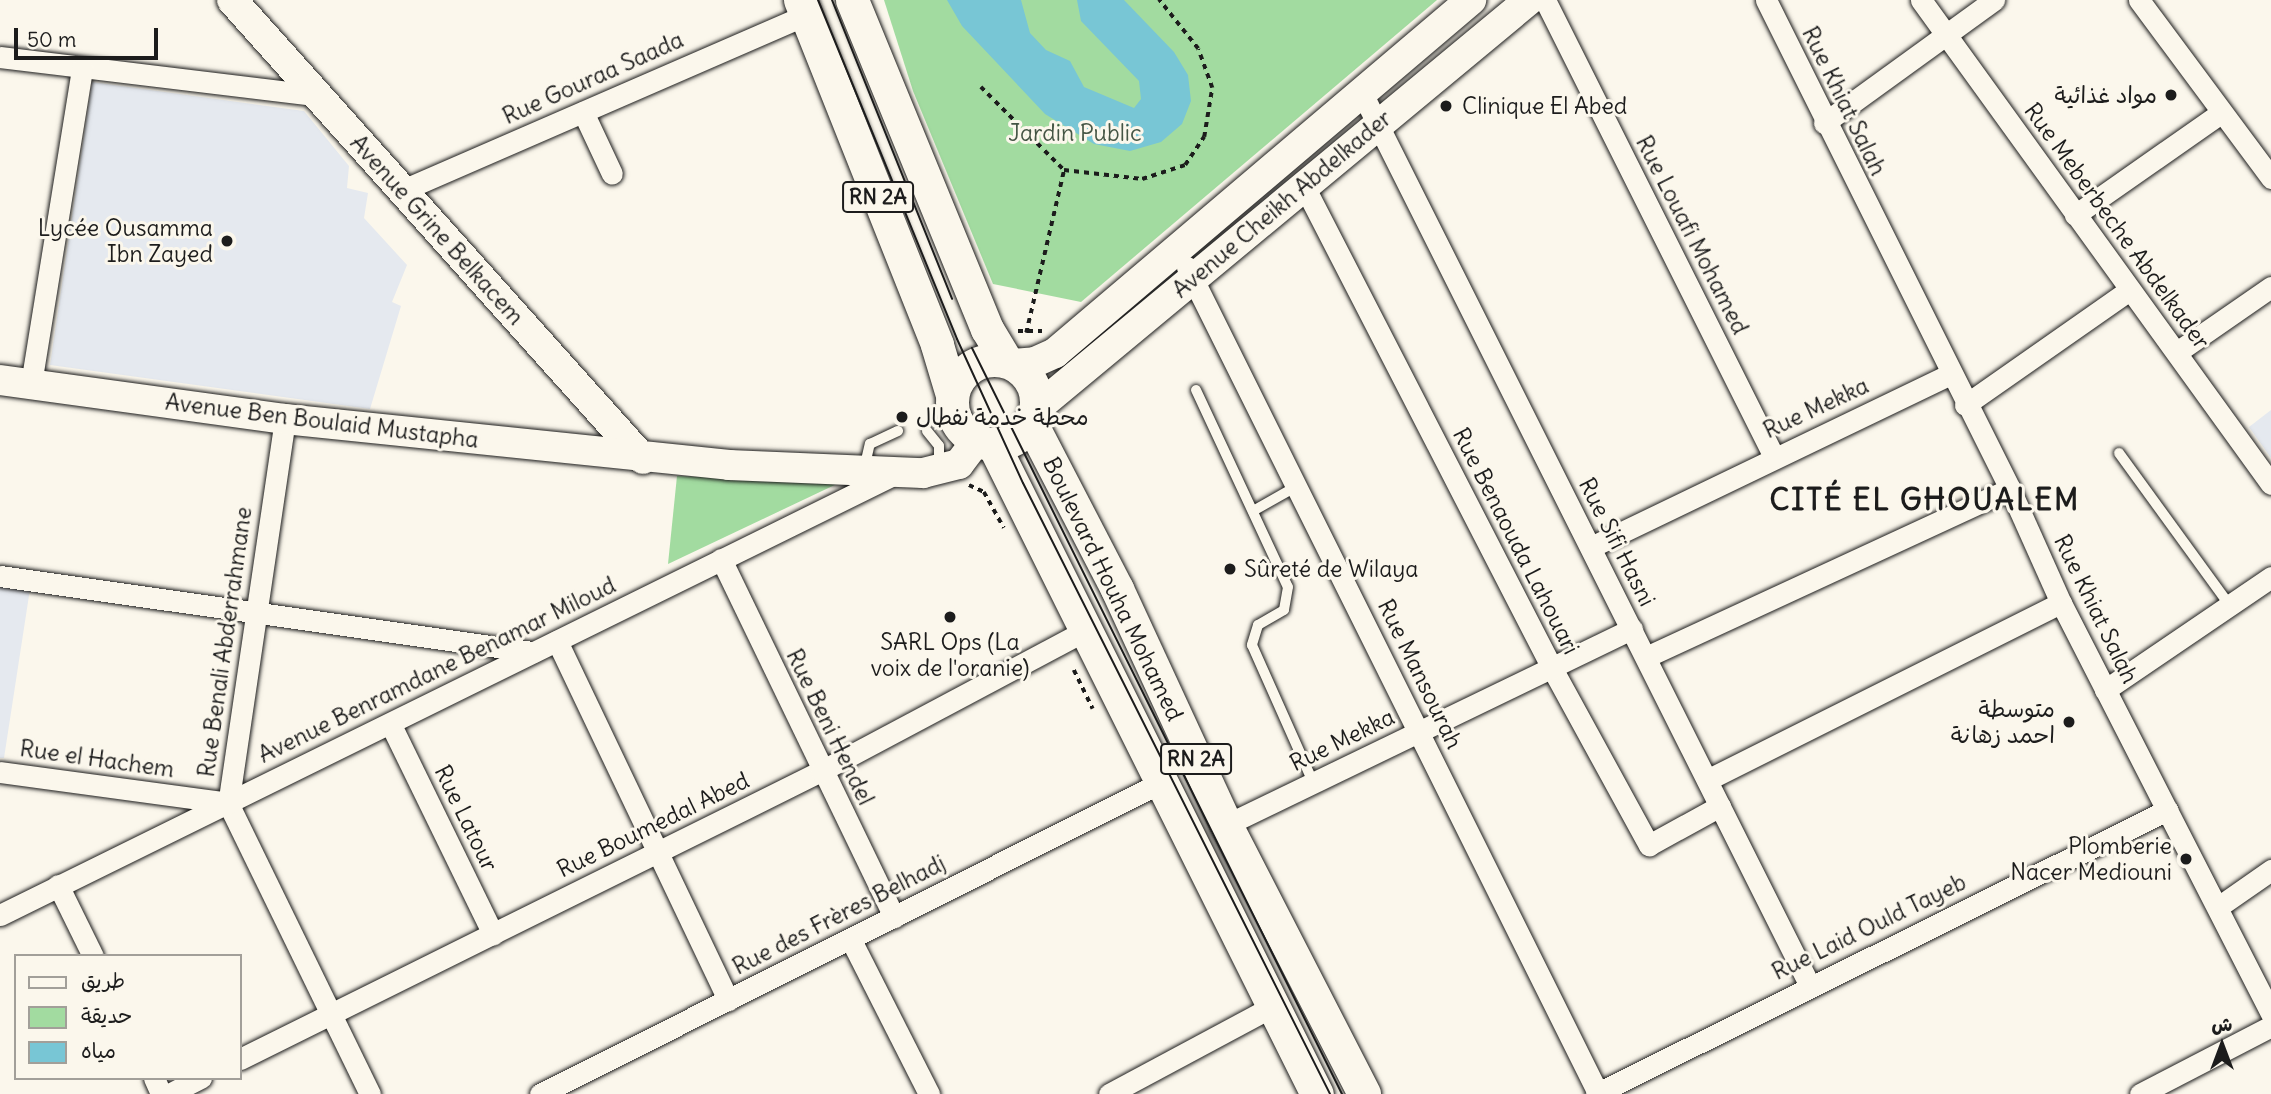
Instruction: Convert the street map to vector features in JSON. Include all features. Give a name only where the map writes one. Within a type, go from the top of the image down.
[{"type":"main road","name":"Avenue Grine Belkacem","points":[[232,0],[313,95],[403,190],[643,459]]},
{"type":"main road","name":"RN 2A","points":[[852,0],[987,329],[1010,362]]},
{"type":"main road","name":"Avenue Cheikh Abdelkader","points":[[1010,362],[1035,362],[1055,353],[1471,0]]},
{"type":"main road","name":"Avenue Cheikh Abdelkader","points":[[1034,416],[1377,123],[1529,0]]},
{"type":"main road","name":"RN 2A","points":[[802,7],[937,345],[952,395]]},
{"type":"main road","points":[[950,477],[963,461],[985,442],[1016,438],[1034,416],[1032,383],[1010,362],[988,360],[970,367],[952,395],[956,419],[985,442]]},
{"type":"main road","name":"Avenue Ben Boulaid Mustapha","points":[[0,380],[285,419],[643,459],[950,477]]},
{"type":"main road","name":"Boulevard Houha Mohamed","points":[[1034,416],[1226,825],[1364,1094]]},
{"type":"main road","name":"Boulevard Houha Mohamed","points":[[985,442],[1074,637],[1160,783],[1317,1094]]},
{"type":"street","name":"Rue Louafi Mohamed","points":[[1545,0],[1774,457]]},
{"type":"street","name":"Rue Khiat Salah","points":[[1766,0],[1824,123],[2010,489],[2061,603],[2271,1013]]},
{"type":"street","name":"Rue Meberbeche Abdelkader","points":[[1921,0],[2271,484]]},
{"type":"street","points":[[1824,123],[1994,0]]},
{"type":"street","points":[[2139,0],[2271,178]]},
{"type":"street","name":"Rue Gouraa Saada","points":[[403,190],[583,112],[802,7]]},
{"type":"street","points":[[0,57],[313,95]]},
{"type":"street","points":[[31,384],[82,68]]},
{"type":"street","name":"Rue Sifi Hasni","points":[[1362,93],[1809,984]]},
{"type":"street","points":[[583,112],[612,174]]},
{"type":"street","points":[[2075,215],[2222,112]]},
{"type":"street","name":"Rue Benaouda Lahouari","points":[[1304,186],[1553,670],[1649,845],[1720,806]]},
{"type":"street","name":"Rue Mansourah","points":[[1177,249],[1597,1093]]},
{"type":"street","points":[[2177,352],[2271,287]]},
{"type":"street","points":[[1965,405],[2129,290]]},
{"type":"street","name":"Rue Mekka","points":[[1591,547],[1951,374]]},
{"type":"street","name":"Rue Benali Abderrahmane","points":[[285,419],[228,803],[370,1094]]},
{"type":"street","name":"Avenue Benramdane Benamar Miloud","points":[[0,915],[391,725],[897,473]]},
{"type":"street","points":[[1646,657],[2010,489]]},
{"type":"street","name":"Rue Beni Hendel","points":[[721,559],[821,771],[894,917]]},
{"type":"street","points":[[0,576],[256,610],[534,652]]},
{"type":"street","points":[[2105,690],[2231,607],[2271,577]]},
{"type":"street","points":[[1707,780],[2061,603]]},
{"type":"street","name":"Rue Mekka","points":[[1226,825],[1553,670],[1632,629]]},
{"type":"street","name":"Rue Boumedal Abed","points":[[242,1058],[821,771],[1074,637]]},
{"type":"street","points":[[557,641],[728,1000]]},
{"type":"street","name":"Rue Latour","points":[[391,725],[493,934]]},
{"type":"street","name":"Rue el Hachem","points":[[0,772],[228,803]]},
{"type":"street","name":"Rue des Frères Belhadj","points":[[540,1094],[563,1089],[728,1000],[1160,783]]},
{"type":"street","name":"Rue Laid Ould Tayeb","points":[[1597,1093],[1809,984],[2167,810]]},
{"type":"street","points":[[2218,907],[2271,870]]},
{"type":"street","points":[[58,885],[92,954]]},
{"type":"street","points":[[851,940],[929,1094]]},
{"type":"street","points":[[1108,1094],[1273,1006]]},
{"type":"street","points":[[2140,1094],[2271,1026]]},
{"type":"street","points":[[169,1094],[197,1080]]},
{"type":"lane","points":[[1195,390],[1288,587],[1284,610],[1258,625],[1252,645],[1314,784]]},
{"type":"lane","points":[[864,472],[870,444],[898,431]]},
{"type":"lane","points":[[927,431],[939,446],[950,477]]},
{"type":"lane","points":[[2119,453],[2231,607]]},
{"type":"lane","points":[[1252,511],[1297,486]]},
{"type":"path","points":[[981,88],[1064,170],[1142,179],[1185,165],[1204,137],[1212,88],[1198,49],[1159,0]]},
{"type":"path","points":[[1163,5],[1167,0]]},
{"type":"path","points":[[1026,333],[1064,170]]},
{"type":"path","points":[[1008,325],[1026,333],[1046,331]]},
{"type":"path","points":[[950,477],[984,492],[1007,536]]},
{"type":"path","points":[[1074,637],[1093,709]]},
{"type":"shaded area","name":"Lycée Ousamma Ibn Zayed","points":[[92,82],[304,111],[349,166],[347,188],[368,193],[364,218],[407,265],[392,302],[401,306],[370,409],[50,365]]},
{"type":"shaded area","points":[[2271,410],[2271,458],[2249,427]]},
{"type":"shaded area","points":[[0,585],[30,589],[4,758],[0,758]]},
{"type":"green space","name":"Jardin Public","points":[[884,0],[1437,0],[1081,302],[993,284],[913,91]]},
{"type":"green space","points":[[677,476],[841,482],[668,564]]},
{"type":"water","points":[[947,0],[1021,0],[1030,33],[1046,50],[1070,61],[1084,87],[1134,108],[1141,99],[1139,81],[1081,21],[1077,0],[1124,0],[1174,52],[1188,75],[1191,101],[1182,124],[1161,142],[1130,151],[1094,144],[1045,114],[962,26]]},
{"type":"tram line","points":[[818,0],[957,339],[1023,483],[1330,1094]]},
{"type":"tram line","points":[[832,0],[952,299]]},
{"type":"tram line","points":[[972,348],[1342,1094]]},
{"type":"place","name":"مواد غذائية","points":[[2171,95]]},
{"type":"place","name":"Clinique El Abed","points":[[1446,106]]},
{"type":"place","name":"Lycée Ousamma Ibn Zayed","points":[[227,241]]},
{"type":"place","name":"محطة خدمة نفطال","points":[[902,417]]},
{"type":"place","name":"Sûreté de Wilaya","points":[[1230,569]]},
{"type":"place","name":"SARL Ops (La voix de l'oranie)","points":[[950,617]]},
{"type":"place","name":"متوسطة احمد زهانة","points":[[2069,722]]},
{"type":"place","name":"Plomberie Nacer Mediouni","points":[[2186,859]]},
{"type":"district","name":"CITÉ EL GHOUALEM","points":[[1925,499]]}]
